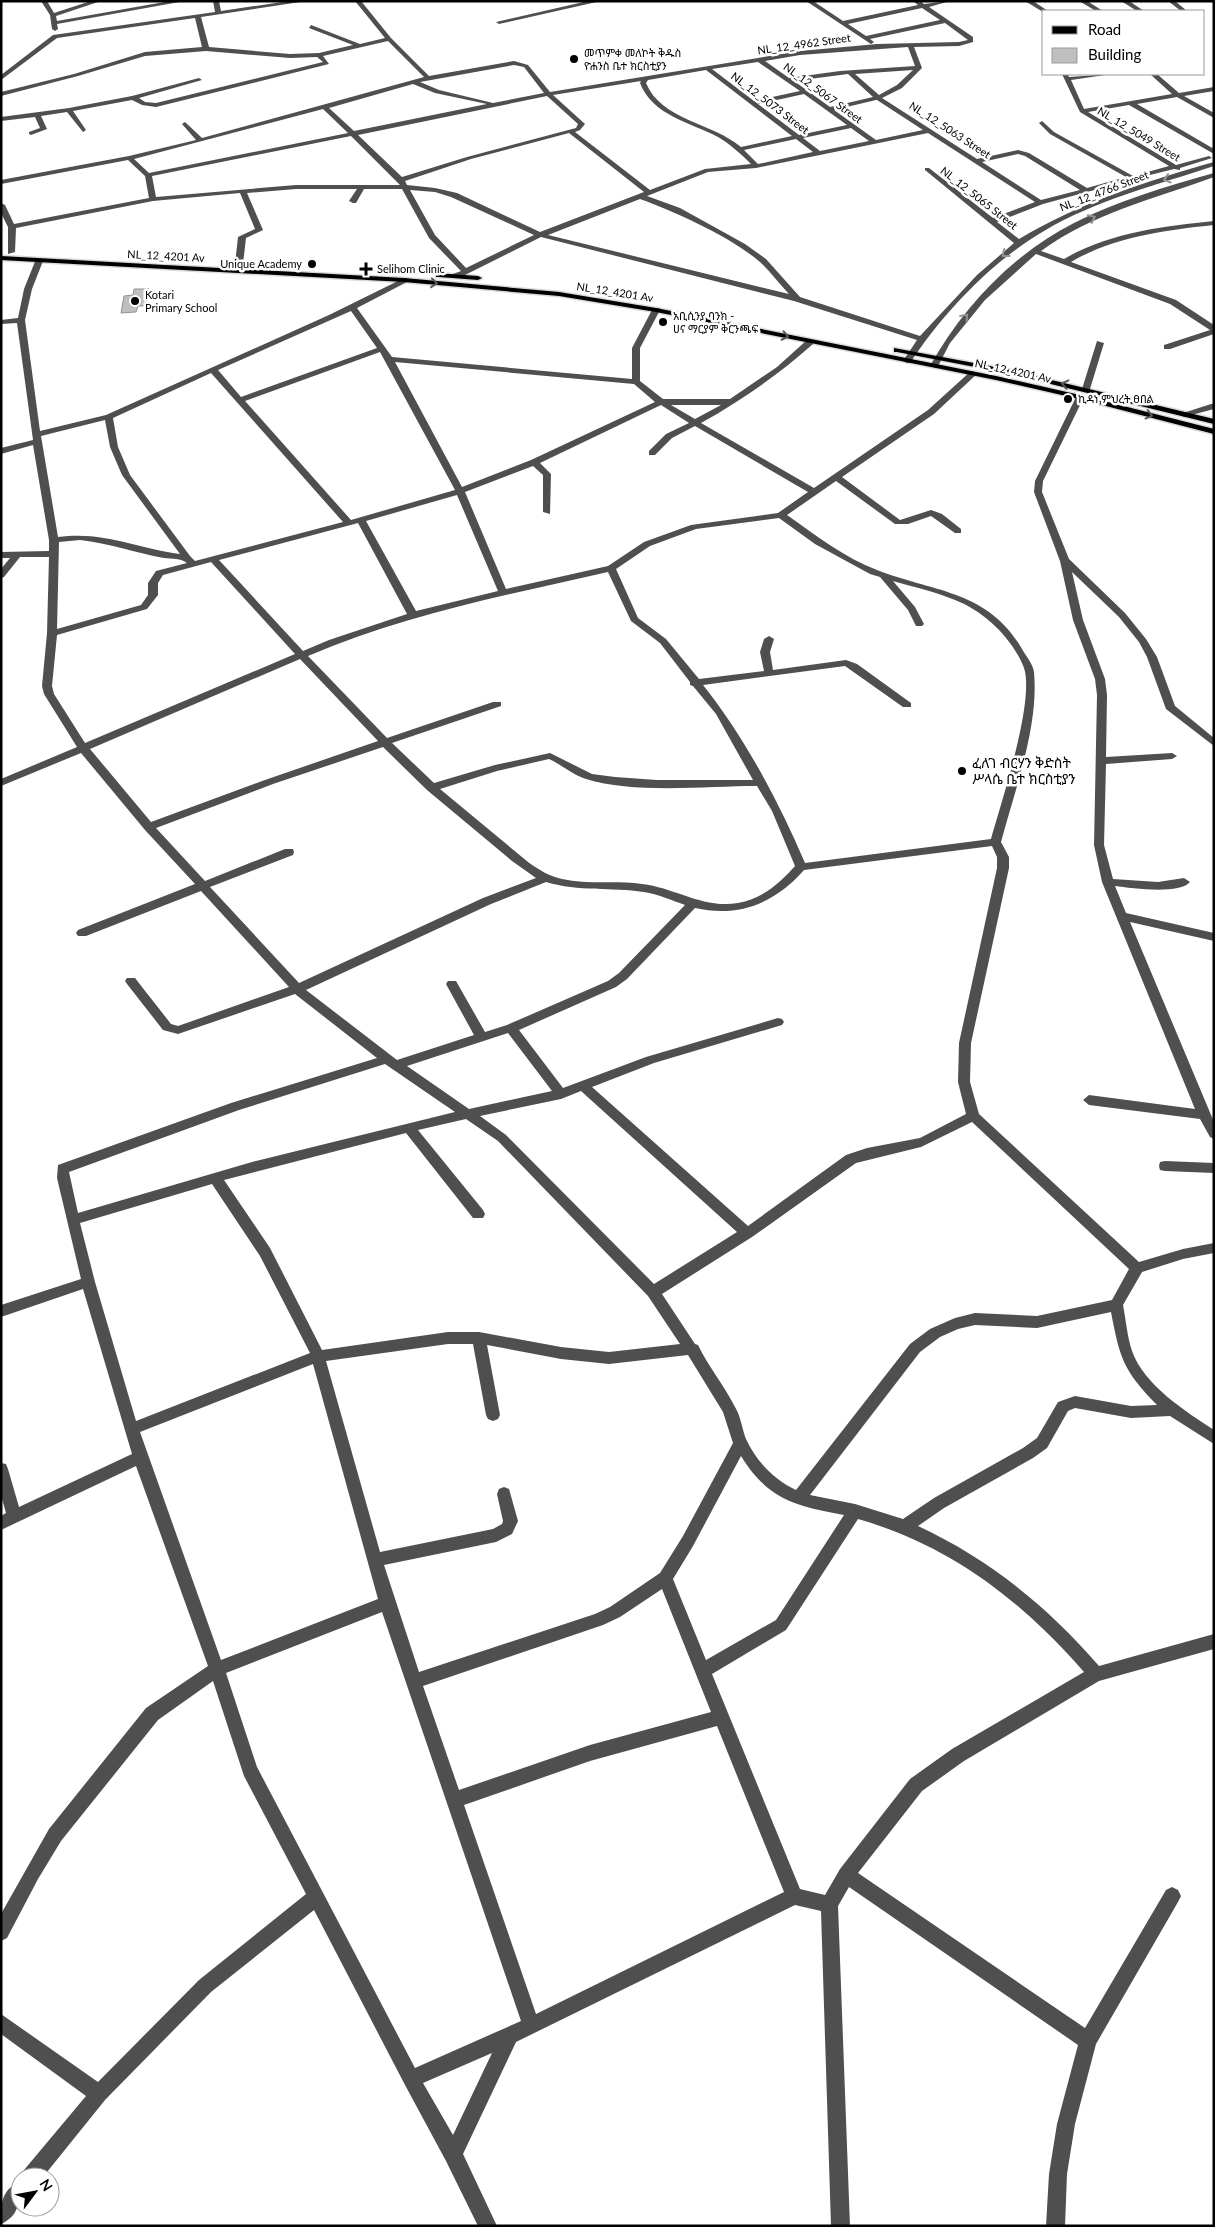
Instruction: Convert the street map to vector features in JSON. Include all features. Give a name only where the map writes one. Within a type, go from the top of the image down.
[{"type":"main road","name":"NL_12_4201 Av","points":[[1,251],[456,276],[572,288],[643,299],[912,352],[936,362],[974,373],[1083,393],[1214,432]]},
{"type":"main road","name":"NL_12_4201 Av","points":[[1,258],[404,280],[559,294],[656,310],[907,360],[936,362],[1214,422]]},
{"type":"street","points":[[44,1],[53,15],[55,36]]},
{"type":"street","points":[[53,15],[98,1]]},
{"type":"street","points":[[55,23],[182,1]]},
{"type":"street","points":[[216,1],[218,14]]},
{"type":"street","points":[[2,78],[55,36],[304,1]]},
{"type":"street","points":[[358,1],[389,38],[428,78]]},
{"type":"street","points":[[562,1],[580,5]]},
{"type":"street","points":[[499,22],[598,1]]},
{"type":"street","points":[[809,1],[877,46]]},
{"type":"street","points":[[916,1],[946,21]]},
{"type":"street","points":[[843,23],[947,1]]},
{"type":"street","points":[[1028,1],[1043,10]]},
{"type":"street","points":[[1082,1],[1098,10]]},
{"type":"street","points":[[1124,1],[1139,10]]},
{"type":"street","points":[[1171,1],[1183,10]]},
{"type":"street","points":[[198,17],[206,49]]},
{"type":"street","points":[[865,38],[946,21]]},
{"type":"street","name":"NL_12_4962 Street","points":[[148,175],[548,94],[645,80],[800,53],[877,46],[967,43],[972,41],[971,38],[946,21]]},
{"type":"street","points":[[311,27],[360,46]]},
{"type":"street","points":[[1,94],[76,75],[129,57],[159,52],[206,49],[290,56],[319,55],[389,38]]},
{"type":"street","points":[[910,45],[919,68]]},
{"type":"street","points":[[134,98],[144,104],[156,105],[327,63],[319,55]]},
{"type":"street","name":"NL_12_5067 Street","points":[[760,60],[875,142]]},
{"type":"street","points":[[1,182],[129,158],[428,78],[514,63],[526,66],[548,94],[582,124],[570,131],[469,158],[403,183],[361,188],[296,188],[153,199],[12,227]]},
{"type":"street","points":[[788,80],[919,68]]},
{"type":"street","points":[[829,109],[879,98],[906,84],[919,68]]},
{"type":"street","name":"NL_12_5073 Street","points":[[708,69],[799,136],[820,154]]},
{"type":"street","name":"NL_12_5063 Street","points":[[850,73],[879,98],[1040,202]]},
{"type":"street","points":[[1088,75],[1066,76],[1082,111],[1214,89]]},
{"type":"street","points":[[1154,75],[1176,94],[1214,116]]},
{"type":"street","points":[[2,78],[36,85]]},
{"type":"street","points":[[1,119],[69,110],[134,98],[199,80]]},
{"type":"street","points":[[645,80],[643,83],[644,90],[659,106],[740,148],[756,166]]},
{"type":"street","points":[[413,82],[437,92],[495,104]]},
{"type":"street","points":[[753,103],[806,92]]},
{"type":"street","points":[[1129,102],[1214,152]]},
{"type":"street","points":[[324,106],[354,133],[403,183],[432,236],[465,271]]},
{"type":"street","points":[[69,110],[83,130]]},
{"type":"street","name":"NL_12_5049 Street","points":[[1082,111],[1187,173]]},
{"type":"street","points":[[32,133],[44,128],[37,114]]},
{"type":"street","points":[[185,124],[200,140]]},
{"type":"street","points":[[1042,124],[1052,132],[1148,185]]},
{"type":"street","points":[[740,148],[851,126]]},
{"type":"street","points":[[570,131],[648,192]]},
{"type":"street","points":[[456,276],[540,235],[707,170],[756,166],[928,131]]},
{"type":"street","points":[[976,161],[1018,152],[1027,154],[1087,191]]},
{"type":"street","name":"NL_12_4766 Street","points":[[993,221],[1040,202],[1214,156]]},
{"type":"street","points":[[129,158],[148,175],[153,199]]},
{"type":"street","name":"NL_12_4766 Street","points":[[907,360],[921,339],[997,260],[1019,243],[1048,225],[1086,207],[1214,164]]},
{"type":"street","name":"NL_12_5065 Street","points":[[927,169],[1019,243]]},
{"type":"street","name":"NL_12_4766 Street","points":[[936,362],[962,319],[1035,251],[1098,214],[1214,175]]},
{"type":"street","points":[[1070,180],[1112,184]]},
{"type":"street","points":[[403,183],[449,193],[540,235],[671,266],[796,299],[921,339]]},
{"type":"street","points":[[353,201],[361,188]]},
{"type":"street","points":[[239,264],[242,237],[259,230],[243,191]]},
{"type":"street","points":[[640,196],[677,210],[750,251],[775,273],[796,299]]},
{"type":"street","points":[[1,205],[12,227],[11,252]]},
{"type":"street","points":[[1063,263],[1076,254],[1150,233],[1214,223]]},
{"type":"street","points":[[1035,251],[1063,263],[1173,302],[1214,330]]},
{"type":"street","points":[[39,260],[28,289],[21,320],[37,438],[54,540],[52,634],[47,686],[49,694],[83,748],[149,827],[296,989],[392,1062],[502,1138],[653,1292],[693,1349],[730,1410],[740,1443],[763,1477],[777,1489],[798,1499],[855,1511],[904,1527],[970,1560],[1016,1593],[1062,1634],[1096,1674]]},
{"type":"street","points":[[1,451],[37,438],[109,417],[353,308],[404,280]]},
{"type":"street","points":[[353,308],[389,359],[460,491],[504,592]]},
{"type":"street","points":[[636,382],[636,348],[656,310]]},
{"type":"street","points":[[1,322],[21,320]]},
{"type":"street","points":[[1167,347],[1214,330]]},
{"type":"street","points":[[652,453],[669,436],[732,402],[780,369],[810,342]]},
{"type":"street","points":[[1100,343],[1083,393],[1039,481],[1038,492],[1065,561],[1078,620],[1100,679],[1102,695],[1099,845],[1108,882],[1214,1134]]},
{"type":"street","points":[[241,400],[381,349]]},
{"type":"street","points":[[389,359],[636,382],[662,402],[695,423],[813,491]]},
{"type":"street","points":[[213,370],[349,523]]},
{"type":"street","points":[[1,783],[332,642],[413,615],[611,568],[647,544],[667,535],[716,523],[781,515],[813,491],[931,412],[974,373]]},
{"type":"street","points":[[52,634],[144,607],[153,595],[153,583],[158,573],[190,561],[213,559],[361,520],[460,491],[534,462],[662,402],[732,402]]},
{"type":"street","points":[[1184,414],[1214,406]]},
{"type":"street","points":[[109,417],[114,447],[126,475],[190,561]]},
{"type":"street","points":[[534,462],[547,474],[547,512]]},
{"type":"street","points":[[836,477],[898,522],[906,523],[930,513],[935,514],[958,531]]},
{"type":"street","points":[[781,515],[845,558],[885,577],[946,593],[972,605],[995,620],[1014,643],[1029,669],[1030,692],[1027,725],[996,842],[1003,857],[1003,868],[966,1043],[964,1082],[973,1116],[1138,1268]]},
{"type":"street","points":[[361,520],[413,615]]},
{"type":"street","points":[[54,540],[90,537],[190,561]]},
{"type":"street","points":[[1,556],[54,554]]},
{"type":"street","points":[[1,575],[17,555]]},
{"type":"street","points":[[213,559],[385,743],[431,788],[512,855],[546,878],[586,887],[646,887],[659,890],[693,904],[722,909],[755,903],[770,896],[788,884],[801,867],[996,842]]},
{"type":"street","points":[[1065,561],[1122,615],[1143,641],[1152,656],[1170,707],[1214,743]]},
{"type":"street","points":[[611,568],[634,619],[664,641],[694,683],[720,713],[777,811],[801,867]]},
{"type":"street","points":[[885,577],[912,609],[919,624]]},
{"type":"street","points":[[769,639],[765,652],[769,672]]},
{"type":"street","points":[[694,683],[846,663],[854,666],[907,704]]},
{"type":"street","points":[[149,827],[269,782],[497,704]]},
{"type":"street","points":[[431,788],[495,768],[550,756],[558,758],[573,770],[594,778],[660,782],[760,782]]},
{"type":"street","points":[[1101,761],[1172,756]]},
{"type":"street","points":[[82,933],[289,852]]},
{"type":"street","points":[[131,981],[167,1027],[172,1030],[185,1028],[296,989],[487,901],[546,878]]},
{"type":"street","points":[[1108,882],[1153,886],[1184,882]]},
{"type":"street","points":[[488,2226],[453,2154],[411,2079],[250,1770],[217,1669],[140,1457],[88,1282],[62,1178],[64,1167],[234,1106],[482,1038],[511,1028],[612,984],[623,976],[693,904]]},
{"type":"street","points":[[1122,916],[1214,937]]},
{"type":"street","points":[[452,984],[482,1038]]},
{"type":"street","points":[[73,1220],[216,1178],[409,1127],[469,1116],[562,1094],[650,1060],[778,1022]]},
{"type":"street","points":[[511,1028],[562,1094]]},
{"type":"street","points":[[583,1086],[747,1233]]},
{"type":"street","points":[[1089,1100],[1204,1114]]},
{"type":"street","points":[[653,1292],[747,1233],[851,1159],[868,1152],[928,1140],[973,1116]]},
{"type":"street","points":[[409,1127],[478,1214]]},
{"type":"street","points":[[1165,1166],[1214,1168]]},
{"type":"street","points":[[216,1178],[273,1265],[318,1356],[387,1603],[531,2026]]},
{"type":"street","points":[[1214,1248],[1183,1254],[1138,1268],[1116,1305],[1125,1350],[1132,1366],[1172,1410],[1214,1438]]},
{"type":"street","points":[[1,1311],[88,1282]]},
{"type":"street","points":[[798,1499],[915,1348],[935,1333],[955,1324],[975,1319],[1037,1322],[1116,1305]]},
{"type":"street","points":[[132,1430],[318,1356],[448,1338],[479,1338],[561,1353],[609,1358],[693,1349]]},
{"type":"street","points":[[479,1338],[493,1415]]},
{"type":"street","points":[[904,1527],[939,1503],[1028,1454],[1042,1443],[1064,1406],[1069,1403],[1075,1402],[1131,1412],[1172,1410]]},
{"type":"street","points":[[413,1682],[598,1620],[665,1578],[688,1541],[740,1443]]},
{"type":"street","points":[[1,1523],[140,1457]]},
{"type":"street","points":[[1,1469],[15,1517]]},
{"type":"street","points":[[376,1560],[496,1535],[507,1529],[511,1521],[504,1494]]},
{"type":"street","points":[[703,1670],[781,1624],[855,1511]]},
{"type":"street","points":[[665,1578],[794,1896]]},
{"type":"street","points":[[1,1932],[32,1873],[55,1835],[152,1714],[217,1669],[387,1603]]},
{"type":"street","points":[[841,2226],[829,1905],[846,1875],[916,1785],[958,1756],[1096,1674],[1214,1641]]},
{"type":"street","points":[[454,1800],[590,1753],[722,1717]]},
{"type":"street","points":[[846,1875],[1088,2041]]},
{"type":"street","points":[[411,2079],[531,2026],[794,1896],[829,1905]]},
{"type":"street","points":[[1054,2226],[1058,2174],[1066,2124],[1088,2041],[1172,1896]]},
{"type":"street","points":[[39,2167],[99,2094],[205,1986],[316,1897]]},
{"type":"street","points":[[1,2023],[99,2094]]},
{"type":"street","points":[[453,2154],[510,2036]]},
{"type":"street","points":[[1,2215],[10,2204]]},
{"type":"building","name":"Kotari Primary School","points":[[134,289],[149,289],[146,306],[138,306],[136,312],[121,313],[124,296],[133,295]]},
{"type":"place","name":"መጥምቀ መለኮት ቅዱስ ዮሐንስ ቤተ ክርስቲያን","points":[[574,59]]},
{"type":"place","name":"Unique Academy","points":[[312,264]]},
{"type":"place","name":"Selihom Clinic","points":[[366,269]]},
{"type":"place","name":"Kotari Primary School","points":[[135,301]]},
{"type":"place","name":"አቢሲንያ ባንክ - ሀና ማርያም ቅርንጫፍ","points":[[663,322]]},
{"type":"place","name":"ኪዳነ ምህረት ፀበል","points":[[1068,399]]},
{"type":"place","name":"ፈለገ ብርሃን ቅድስት ሥላሴ ቤተ ክርስቲያን","points":[[962,771]]}]
